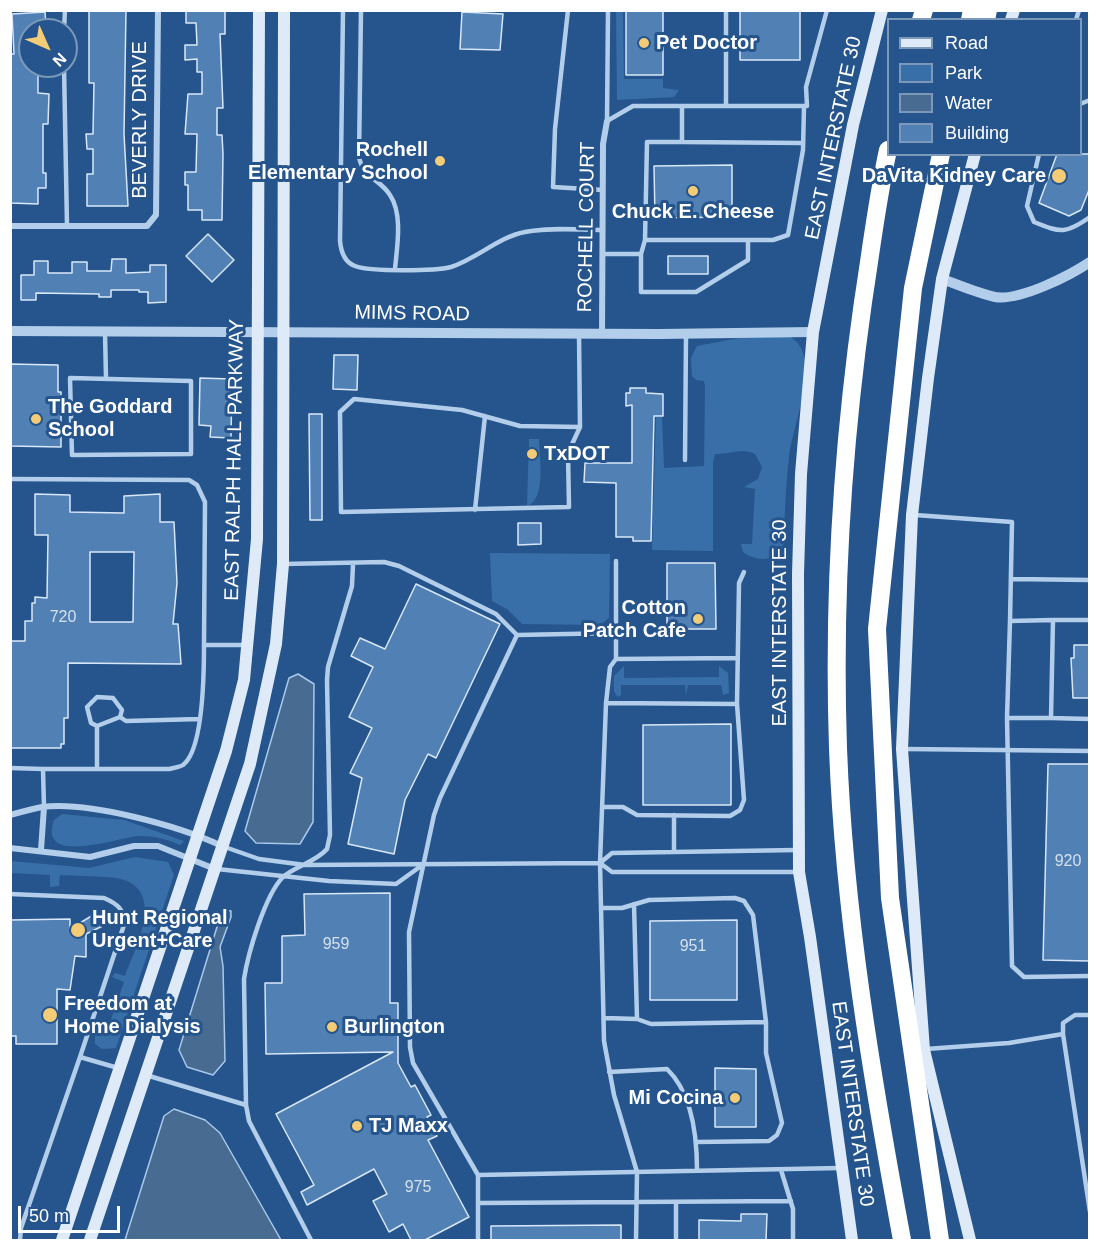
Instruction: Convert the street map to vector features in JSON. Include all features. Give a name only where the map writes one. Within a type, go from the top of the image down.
[{"type":"highway","points":[[887,153],[848,409],[839,539],[837,686],[838,750],[860,987],[902,1240]]},
{"type":"highway","points":[[940,156],[913,288],[878,640],[890,898],[940,1240]]},
{"type":"highway","points":[[905,357],[921,300],[949,156]]},
{"type":"highway","points":[[889,1172],[896,1240]]},
{"type":"main road","name":"EAST RALPH HALL PARKWAY","points":[[63,1240],[199,835],[226,751],[244,680],[257,539],[259,10]]},
{"type":"main road","points":[[90,1240],[250,764],[264,710],[276,644],[283,564],[284,10]]},
{"type":"main road","name":"EAST INTERSTATE 30","points":[[852,1240],[799,872],[801,474],[813,332],[853,124],[882,10]]},
{"type":"main road","points":[[970,1240],[924,1050],[902,748],[912,515],[942,279],[974,156]]},
{"type":"street","name":"BEVERLY DRIVE","points":[[67,226],[147,226],[156,215],[158,10]]},
{"type":"street","name":"ROCHELL COURT","points":[[602,334],[603,144],[607,122]]},
{"type":"street","points":[[10,226],[67,226]]},
{"type":"street","points":[[942,279],[997,297],[1023,293],[1049,284],[1089,262]]},
{"type":"street","name":"MIMS ROAD","points":[[10,331],[579,334],[813,332]]},
{"type":"street","points":[[10,814],[44,807],[122,814],[199,835],[222,846]]},
{"type":"street","points":[[41,850],[44,807]]},
{"type":"street","points":[[10,848],[41,850],[69,857],[90,857],[134,846],[158,846],[215,869]]},
{"type":"lane","points":[[343,10],[341,251],[346,260],[356,267],[439,270],[454,266],[506,238],[523,232],[603,230]]},
{"type":"lane","points":[[361,10],[359,157],[361,168],[370,179],[384,187],[397,207],[395,269]]},
{"type":"lane","points":[[568,10],[555,129],[553,187],[603,190]]},
{"type":"lane","points":[[607,122],[608,10]]},
{"type":"lane","points":[[726,10],[726,105]]},
{"type":"lane","points":[[645,240],[781,239],[788,235],[803,143],[804,106],[807,106],[806,87],[827,10]]},
{"type":"lane","points":[[64,78],[67,226]]},
{"type":"lane","points":[[607,122],[633,106],[804,106]]},
{"type":"lane","points":[[682,106],[682,142]]},
{"type":"lane","points":[[748,240],[748,260],[696,292],[641,292],[641,254],[645,240],[647,142],[803,143]]},
{"type":"lane","points":[[1039,156],[1027,206],[1034,222],[1057,231],[1071,230],[1089,217]]},
{"type":"lane","points":[[603,254],[641,254]]},
{"type":"lane","points":[[105,331],[106,378]]},
{"type":"lane","points":[[579,334],[580,427],[568,453],[569,507],[341,512],[340,411],[354,399],[462,410],[520,426],[580,427]]},
{"type":"lane","points":[[685,460],[686,334]]},
{"type":"lane","points":[[70,378],[106,378],[191,381],[191,454],[72,455],[70,378]]},
{"type":"lane","points":[[475,510],[485,416]]},
{"type":"lane","points":[[10,479],[189,480],[197,485],[205,502],[204,645],[200,719],[192,752],[183,765],[169,769],[10,768]]},
{"type":"lane","points":[[912,515],[1012,522],[1007,718],[1012,966],[1024,977],[1089,976]]},
{"type":"lane","points":[[616,561],[616,659],[610,667],[606,703],[600,863],[603,908],[604,1041],[609,1072],[636,1172],[636,1240]]},
{"type":"lane","points":[[283,564],[384,562],[399,566],[496,614],[518,635],[617,633]]},
{"type":"lane","points":[[311,1240],[253,1132],[246,1105],[246,966],[271,894],[284,877],[327,849],[330,835],[328,667],[352,586],[352,564]]},
{"type":"lane","points":[[602,807],[623,807],[637,815],[730,816],[740,810],[744,800],[737,704],[739,584],[744,572]]},
{"type":"lane","points":[[1011,579],[1089,580]]},
{"type":"lane","points":[[1010,621],[1089,620]]},
{"type":"lane","points":[[1051,718],[1053,621]]},
{"type":"lane","points":[[478,1240],[478,1175],[413,1063],[410,1047],[409,932],[440,798],[518,635]]},
{"type":"lane","points":[[204,645],[248,645]]},
{"type":"lane","points":[[616,659],[738,658]]},
{"type":"lane","points":[[97,697],[113,698],[119,702],[122,710],[120,717],[97,726],[91,723],[87,715],[87,707],[97,697]]},
{"type":"lane","points":[[606,703],[737,704]]},
{"type":"lane","points":[[120,717],[126,721],[200,719]]},
{"type":"lane","points":[[1007,718],[1089,719]]},
{"type":"lane","points":[[97,726],[98,769]]},
{"type":"lane","points":[[902,748],[1089,751]]},
{"type":"lane","points":[[43,769],[44,807]]},
{"type":"lane","points":[[674,815],[674,851]]},
{"type":"lane","points":[[222,846],[259,859],[305,865],[600,863],[612,872],[799,872]]},
{"type":"lane","points":[[600,863],[612,853],[798,849]]},
{"type":"lane","points":[[215,869],[284,877],[396,884],[424,864]]},
{"type":"lane","points":[[10,894],[104,898],[117,903],[122,910],[124,926],[21,1228],[20,1240]]},
{"type":"lane","points":[[603,908],[660,899],[735,898],[744,901],[753,915],[766,1022],[766,1053],[773,1074],[782,1123],[777,1135],[769,1141],[697,1142]]},
{"type":"lane","points":[[634,904],[637,1019]]},
{"type":"lane","points":[[1089,1015],[1075,1015],[1064,1023],[1063,1034],[1089,1209]]},
{"type":"lane","points":[[605,1018],[637,1019],[651,1024],[766,1022]]},
{"type":"lane","points":[[924,1050],[1009,1043],[1063,1034]]},
{"type":"lane","points":[[80,1057],[120,1069]]},
{"type":"lane","points":[[609,1072],[667,1069],[682,1086],[697,1142],[697,1170]]},
{"type":"lane","points":[[147,1074],[246,1105]]},
{"type":"lane","points":[[478,1175],[842,1168]]},
{"type":"lane","points":[[781,1170],[791,1201],[794,1240]]},
{"type":"lane","points":[[478,1203],[791,1201]]},
{"type":"lane","points":[[676,1202],[676,1240]]},
{"type":"green space","points":[[616,11],[623,11],[624,79],[663,79],[663,88],[679,90],[674,97],[617,100]]},
{"type":"green space","points":[[770,332],[795,340],[805,359],[804,387],[789,457],[783,550],[774,557],[763,559],[743,552],[741,544],[752,544],[755,489],[744,487],[758,479],[762,467],[755,454],[740,451],[715,454],[713,462],[713,551],[652,550],[656,417],[662,417],[664,468],[704,466],[705,386],[704,381],[696,380],[692,376],[691,358],[697,346]]},
{"type":"green space","points":[[529,439],[539,439],[540,486],[533,502],[527,506]]},
{"type":"green space","points":[[490,553],[610,554],[609,618],[600,625],[522,624],[507,609],[492,601]]},
{"type":"green space","points":[[624,666],[624,678],[719,677],[719,666],[728,673],[729,693],[723,695],[721,685],[688,685],[686,696],[685,685],[621,685],[621,695],[618,697],[614,692],[614,676]]},
{"type":"green space","points":[[62,814],[124,820],[184,841],[180,845],[160,838],[139,836],[100,844],[69,846],[58,843],[52,834],[54,820]]},
{"type":"green space","points":[[135,857],[168,862],[174,875],[116,1048],[102,1049],[95,1044],[95,1032],[106,1034],[124,982],[112,977],[115,973],[125,976],[140,937],[145,908],[142,895],[135,886],[121,879],[106,877],[60,875],[59,886],[50,887],[50,875],[11,873],[11,861],[89,868]]},
{"type":"water","points":[[298,674],[314,684],[313,822],[300,844],[256,843],[245,831],[289,678]]},
{"type":"water","points":[[226,910],[231,911],[231,917],[220,947],[223,966],[225,1061],[213,1075],[187,1067],[179,1050],[221,914]]},
{"type":"water","points":[[174,1109],[205,1120],[220,1133],[281,1240],[125,1240],[164,1116]]},
{"type":"building","points":[[89,10],[126,10],[124,134],[128,206],[87,206],[87,174],[93,174],[93,149],[87,149],[86,134],[93,134],[94,83],[89,83]]},
{"type":"building","points":[[186,10],[225,10],[225,34],[220,34],[223,108],[217,108],[217,135],[222,135],[223,154],[222,220],[202,220],[202,210],[188,210],[188,185],[185,185],[185,172],[196,172],[197,134],[185,134],[188,94],[202,94],[202,72],[197,72],[197,59],[185,60],[185,45],[197,45],[196,23],[186,23]]},
{"type":"building","name":"Pet Doctor","points":[[626,10],[663,10],[663,75],[626,75]]},
{"type":"building","points":[[740,10],[800,10],[800,60],[740,60]]},
{"type":"building","points":[[45,12],[45,18],[18,18],[18,78],[38,78],[38,93],[49,94],[48,124],[43,124],[43,173],[46,173],[46,188],[38,188],[38,204],[10,203],[11,54],[14,54],[12,14]]},
{"type":"building","points":[[462,12],[503,14],[500,50],[460,49]]},
{"type":"building","points":[[1089,154],[1089,190],[1081,210],[1069,216],[1039,203],[1056,156]]},
{"type":"building","name":"Chuck E. Cheese","points":[[732,165],[732,217],[655,218],[654,166]]},
{"type":"building","points":[[208,234],[234,260],[212,282],[186,256]]},
{"type":"building","points":[[668,256],[708,256],[708,274],[668,274]]},
{"type":"building","points":[[112,259],[126,259],[126,273],[150,272],[150,265],[166,265],[166,302],[148,303],[148,292],[139,292],[139,290],[111,290],[111,297],[99,297],[99,294],[36,293],[36,300],[21,300],[21,275],[34,275],[34,261],[48,261],[48,273],[72,273],[72,262],[87,262],[87,271],[111,271]]},
{"type":"building","points":[[334,355],[358,355],[357,390],[333,389]]},
{"type":"building","name":"The Goddard School","points":[[10,364],[58,365],[58,392],[61,392],[61,447],[10,446]]},
{"type":"building","points":[[200,378],[232,379],[231,438],[210,437],[211,426],[199,425]]},
{"type":"building","points":[[630,388],[646,388],[646,393],[663,394],[663,416],[654,416],[651,541],[633,541],[633,537],[616,537],[616,483],[584,482],[585,463],[632,463],[632,405],[626,406],[626,393],[630,393]]},
{"type":"building","points":[[309,414],[322,414],[322,520],[310,520]]},
{"type":"building","points":[[35,494],[70,495],[70,512],[124,513],[124,496],[160,494],[160,522],[174,522],[177,583],[173,624],[178,624],[181,664],[68,663],[68,718],[64,718],[64,744],[61,744],[61,748],[10,748],[10,641],[25,641],[25,621],[32,621],[32,603],[35,603],[35,597],[47,598],[48,535],[35,535]],"holes":[[[90,552],[134,552],[133,622],[90,622]]]},
{"type":"building","points":[[518,523],[541,523],[541,544],[518,545]]},
{"type":"building","points":[[667,563],[715,563],[716,629],[667,629]]},
{"type":"building","points":[[416,584],[500,624],[436,758],[428,754],[405,800],[394,854],[348,844],[362,778],[350,773],[372,728],[349,717],[373,667],[351,656],[360,638],[385,649]]},
{"type":"building","points":[[1074,645],[1089,645],[1089,698],[1073,698],[1071,658],[1074,658]]},
{"type":"building","points":[[731,724],[731,805],[643,805],[643,725]]},
{"type":"building","points":[[1048,764],[1089,764],[1089,961],[1043,960]]},
{"type":"building","points":[[390,893],[390,1003],[398,1003],[398,1063],[411,1087],[415,1085],[431,1115],[427,1117],[437,1136],[428,1140],[469,1217],[425,1240],[411,1240],[403,1224],[389,1232],[373,1201],[387,1194],[374,1169],[307,1205],[301,1192],[314,1185],[276,1114],[393,1052],[266,1054],[265,983],[282,983],[282,936],[305,935],[304,894]]},
{"type":"building","points":[[103,909],[111,922],[86,934],[86,957],[75,956],[70,990],[57,989],[57,1044],[16,1044],[16,1036],[10,1036],[10,920],[70,919],[70,929]]},
{"type":"building","points":[[737,920],[737,1000],[650,1000],[650,921]]},
{"type":"building","name":"Mi Cocina","points":[[715,1068],[756,1069],[756,1127],[715,1127]]},
{"type":"building","points":[[741,1214],[767,1214],[766,1240],[699,1240],[699,1220],[741,1221]]},
{"type":"building","points":[[621,1225],[621,1240],[491,1240],[491,1226]]},
{"type":"place","name":"Pet Doctor","points":[[644,43]]},
{"type":"place","name":"Rochell Elementary School","points":[[440,161]]},
{"type":"place","name":"DaVita Kidney Care","points":[[1059,176]]},
{"type":"place","name":"Chuck E. Cheese","points":[[693,191]]},
{"type":"place","name":"The Goddard School","points":[[36,419]]},
{"type":"place","name":"TxDOT","points":[[532,454]]},
{"type":"place","name":"Cotton Patch Cafe","points":[[698,619]]},
{"type":"place","name":"Hunt Regional Urgent+Care","points":[[78,930]]},
{"type":"place","name":"Freedom at Home Dialysis","points":[[50,1015]]},
{"type":"place","name":"Burlington","points":[[332,1027]]},
{"type":"place","name":"Mi Cocina","points":[[735,1098]]},
{"type":"place","name":"TJ Maxx","points":[[357,1126]]}]
